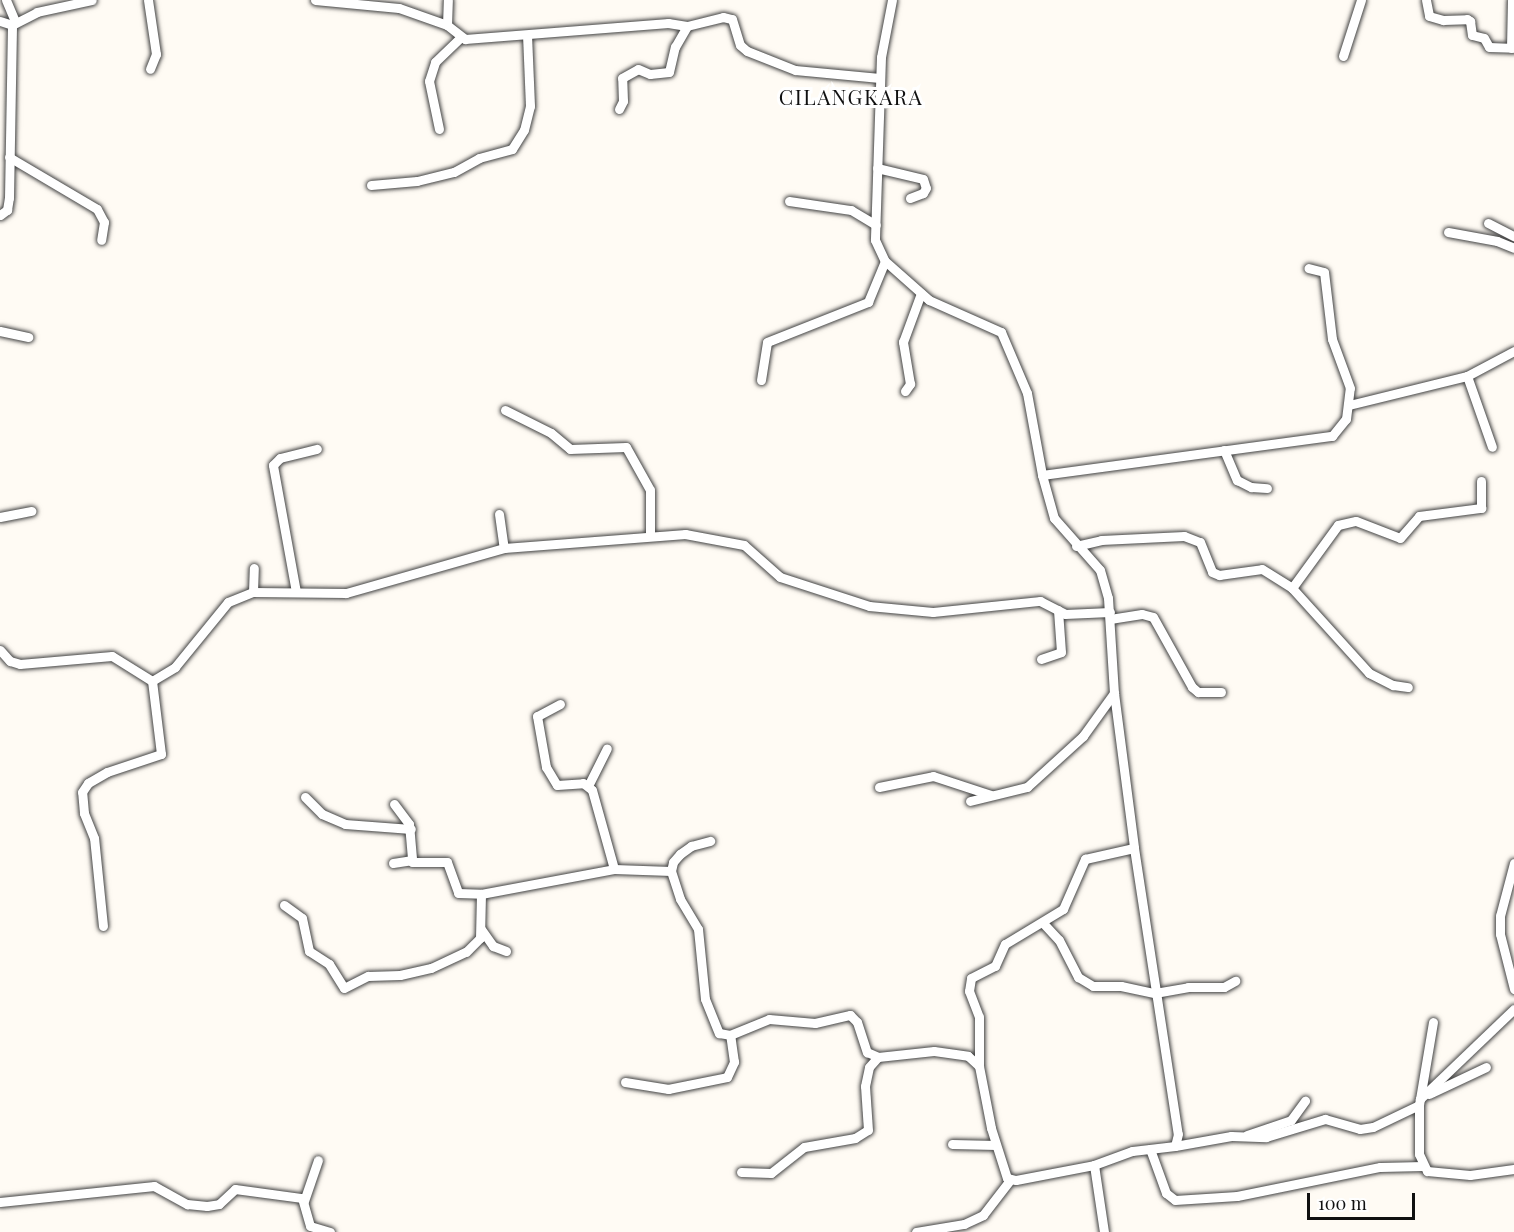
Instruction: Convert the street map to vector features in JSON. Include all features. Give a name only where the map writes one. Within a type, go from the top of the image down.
[{"type":"street","points":[[0,215],[9,205],[13,23],[6,0]]},
{"type":"street","points":[[0,21],[13,23],[92,0]]},
{"type":"street","points":[[148,0],[156,54],[150,69]]},
{"type":"street","points":[[315,0],[400,4],[447,25],[460,38]]},
{"type":"street","points":[[447,25],[448,0]]},
{"type":"street","points":[[892,0],[884,33],[880,78],[875,240],[885,261],[921,293],[955,314],[978,319],[1001,332],[1027,393],[1042,475],[1054,518],[1076,546],[1100,570],[1110,616],[1114,693],[1134,848],[1177,1124],[1175,1146]]},
{"type":"street","points":[[1343,56],[1360,0]]},
{"type":"street","points":[[1426,0],[1429,16],[1443,20],[1467,19],[1470,21],[1472,35],[1484,38],[1489,47],[1512,48],[1512,0]]},
{"type":"street","points":[[439,129],[429,81],[435,62],[460,38],[527,35],[668,23],[687,26],[730,18],[740,45],[747,51],[795,70],[880,78]]},
{"type":"street","points":[[619,109],[623,101],[622,78],[636,69],[650,74],[669,72],[675,47],[687,26]]},
{"type":"street","points":[[371,185],[417,181],[454,172],[479,158],[512,149],[528,120],[530,106],[527,35]]},
{"type":"street","points":[[9,157],[97,209],[104,222],[101,240]]},
{"type":"street","points":[[878,168],[923,179],[926,188],[923,193],[910,198]]},
{"type":"street","points":[[789,201],[851,210],[876,225]]},
{"type":"street","points":[[1488,223],[1514,236]]},
{"type":"street","points":[[1448,232],[1497,241],[1514,249]]},
{"type":"street","points":[[761,380],[767,342],[868,302],[885,261]]},
{"type":"street","points":[[1042,475],[1332,436],[1346,419],[1350,387],[1328,316],[1324,272],[1308,268]]},
{"type":"street","points":[[905,391],[910,384],[903,342],[921,293]]},
{"type":"street","points":[[0,331],[28,337]]},
{"type":"street","points":[[1349,405],[1467,376],[1512,351],[1514,340]]},
{"type":"street","points":[[1467,376],[1492,447]]},
{"type":"street","points":[[505,410],[551,433],[570,450],[626,447],[650,490],[650,536]]},
{"type":"street","points":[[296,592],[273,465],[280,458],[317,449]]},
{"type":"street","points":[[1224,450],[1237,480],[1251,487],[1267,488]]},
{"type":"street","points":[[1292,588],[1338,525],[1356,520],[1400,538],[1419,516],[1481,508],[1481,481]]},
{"type":"street","points":[[0,517],[31,511]]},
{"type":"street","points":[[499,514],[504,548]]},
{"type":"street","points":[[152,681],[175,667],[228,602],[253,592],[352,592],[375,582],[504,548],[650,536],[701,536],[736,542],[757,555],[780,577],[869,606],[933,612],[1040,600],[1067,614],[1110,616],[1142,614],[1153,617],[1192,687],[1198,692],[1221,692]]},
{"type":"street","points":[[1076,546],[1111,539],[1184,536],[1200,542],[1212,572],[1262,569],[1292,588],[1369,673],[1393,685],[1407,687]]},
{"type":"street","points":[[253,592],[254,568]]},
{"type":"street","points":[[1041,659],[1061,652],[1058,610]]},
{"type":"street","points":[[0,650],[10,661],[20,664],[112,656],[152,681]]},
{"type":"street","points":[[103,926],[94,838],[84,813],[82,792],[88,783],[107,772],[161,753],[152,681]]},
{"type":"street","points":[[970,801],[1027,787],[1083,736],[1114,693]]},
{"type":"street","points":[[560,704],[537,716],[546,767],[557,784],[588,786]]},
{"type":"street","points":[[607,748],[588,786],[614,869]]},
{"type":"street","points":[[879,787],[933,776],[993,796]]},
{"type":"street","points":[[305,797],[322,814],[345,824],[411,829]]},
{"type":"street","points":[[394,804],[405,815],[411,829],[411,860]]},
{"type":"street","points":[[710,841],[680,854],[673,862],[671,871],[680,898],[698,929],[708,1013],[719,1033],[730,1035],[769,1018],[815,1023],[850,1015],[857,1022],[867,1052],[878,1057],[957,1052],[980,1066]]},
{"type":"street","points":[[1010,1180],[996,1145],[980,1066],[979,1017],[968,985],[975,974],[995,966],[1005,944],[1044,924],[1068,903],[1075,876],[1085,859],[1134,848]]},
{"type":"street","points":[[393,863],[411,860],[418,864],[447,862],[452,868],[454,891],[481,894],[614,869],[671,871]]},
{"type":"street","points":[[1514,863],[1500,916],[1500,934],[1514,989]]},
{"type":"street","points":[[284,905],[302,918],[309,951],[329,964],[344,988],[368,976],[411,974],[446,963],[475,945],[481,929],[481,894]]},
{"type":"street","points":[[1044,924],[1054,934],[1078,977],[1086,983],[1155,993],[1224,987],[1235,981]]},
{"type":"street","points":[[481,929],[493,946],[506,951]]},
{"type":"street","points":[[1421,1101],[1514,1009]]},
{"type":"street","points":[[1423,1166],[1419,1154],[1421,1101],[1433,1022]]},
{"type":"street","points":[[625,1082],[668,1089],[727,1077],[734,1062],[730,1035]]},
{"type":"street","points":[[741,1172],[771,1173],[804,1147],[855,1138],[868,1130],[865,1086],[869,1067],[878,1057]]},
{"type":"street","points":[[916,1232],[964,1224],[983,1215],[1010,1180],[1095,1165],[1106,1158],[1150,1149],[1242,1137],[1266,1137],[1325,1119],[1366,1129],[1486,1067]]},
{"type":"street","points":[[1242,1137],[1282,1125],[1305,1101]]},
{"type":"street","points":[[952,1144],[996,1145]]},
{"type":"street","points":[[1150,1149],[1166,1193],[1175,1200],[1237,1196],[1380,1167],[1423,1166],[1433,1172],[1470,1175],[1514,1169]]},
{"type":"street","points":[[318,1160],[304,1201],[310,1226],[330,1232]]},
{"type":"street","points":[[1095,1165],[1104,1232]]},
{"type":"street","points":[[0,1202],[154,1186],[187,1204],[207,1206],[219,1204],[235,1189],[304,1201]]},
{"type":"district","name":"CILANGKARA","points":[[851,96]]}]
